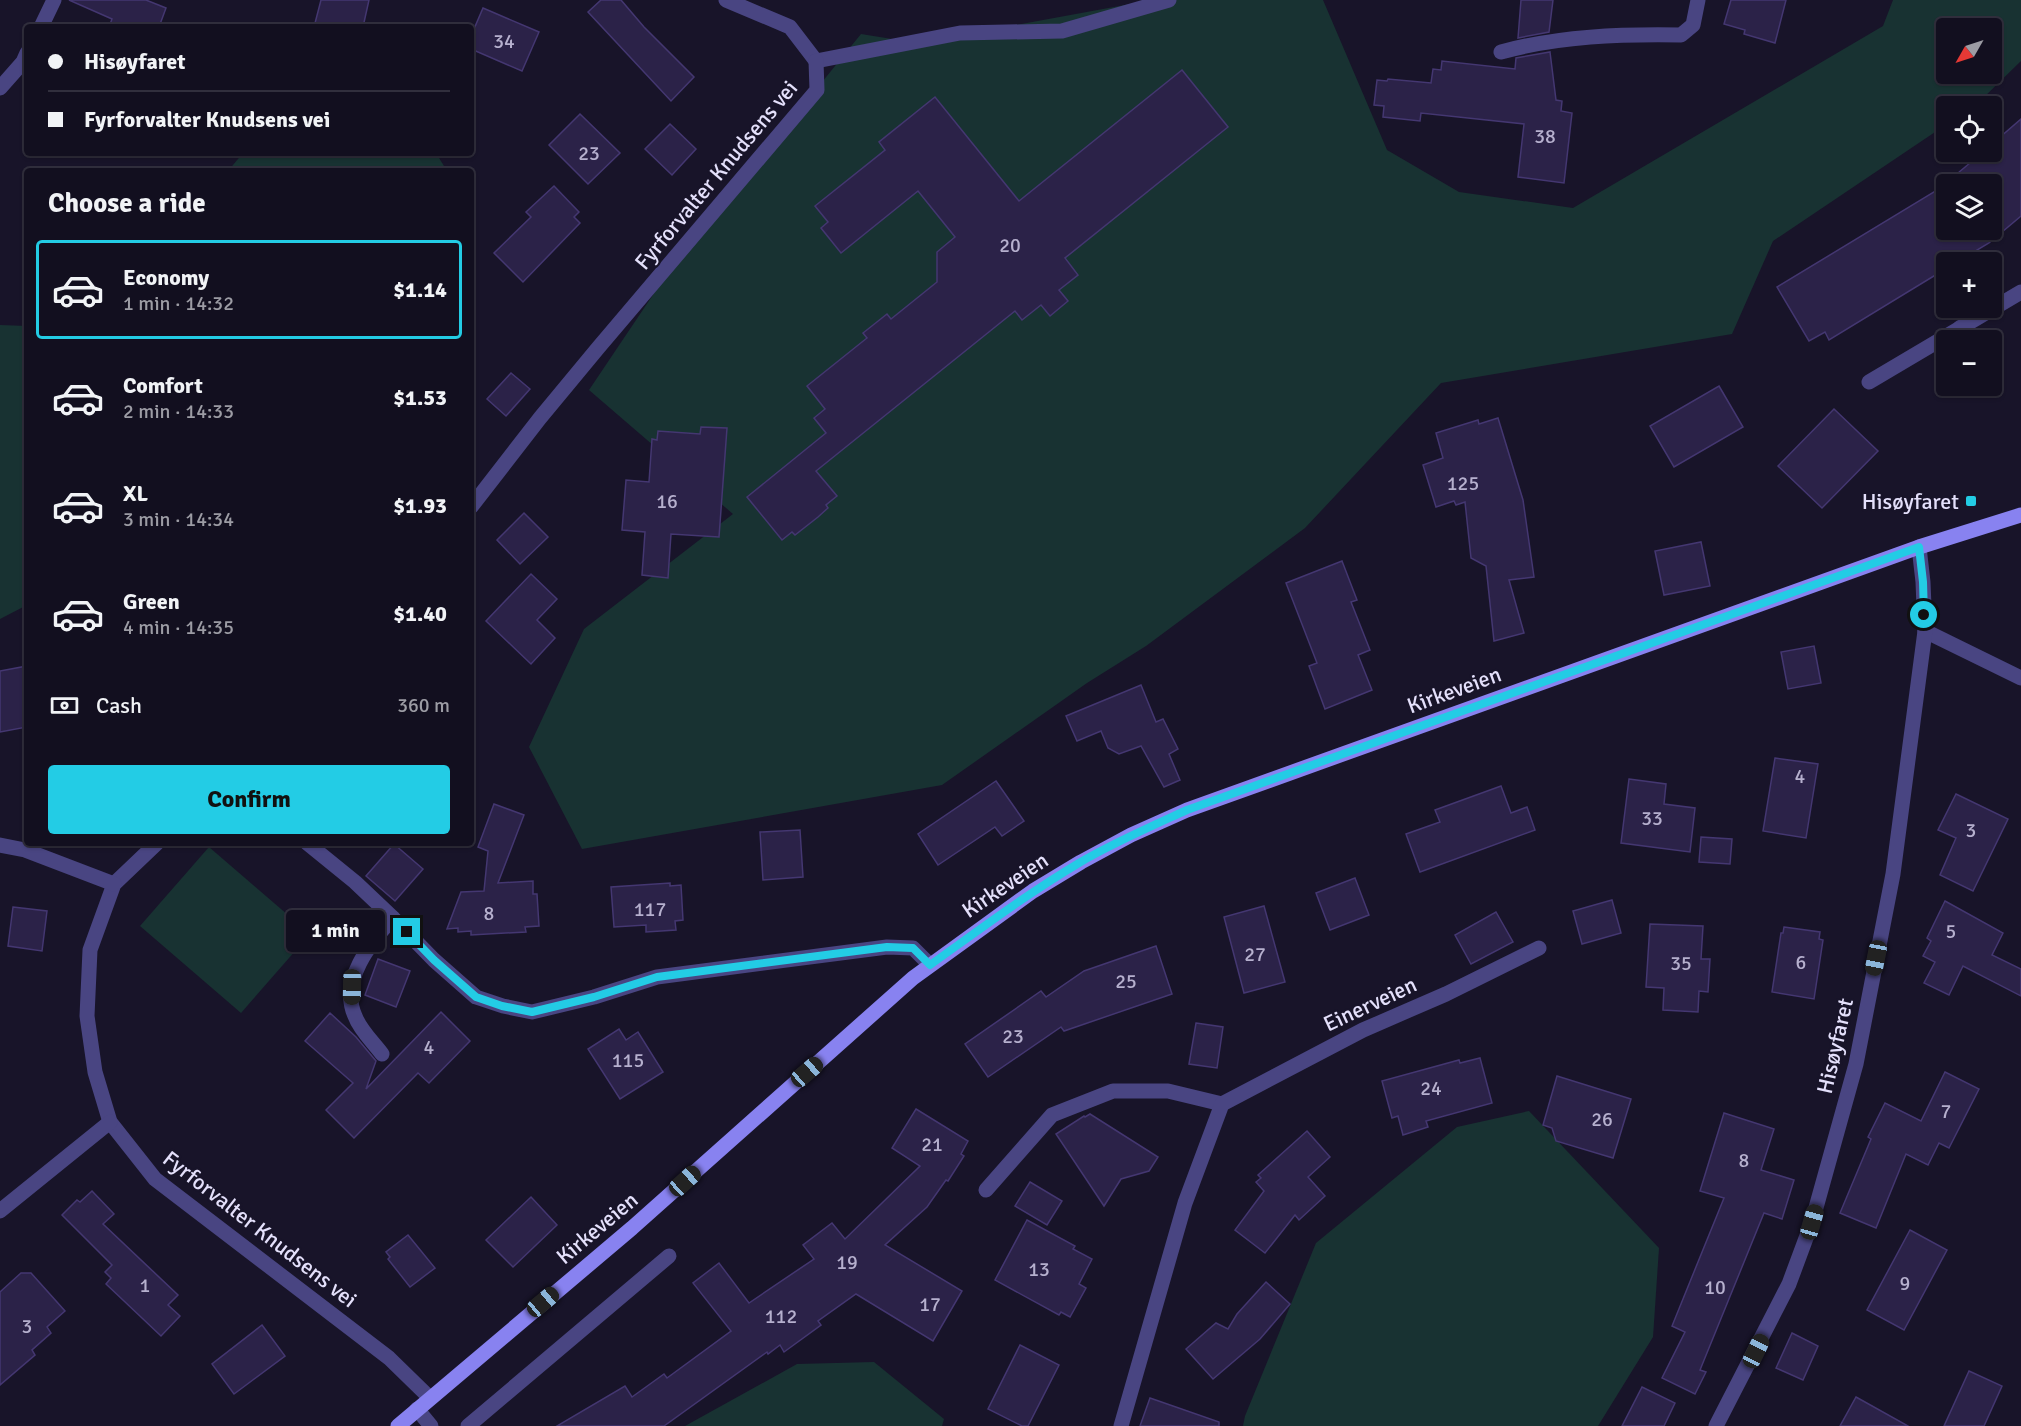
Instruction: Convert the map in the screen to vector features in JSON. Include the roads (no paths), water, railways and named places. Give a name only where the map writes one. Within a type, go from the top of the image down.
[{"type":"main road","name":"Kirkeveien","points":[[398,1426],[632,1228],[904,986],[1033,891],[1081,862],[1131,835],[1187,810],[1919,547],[2021,514]]},
{"type":"street","points":[[42,24],[54,0]]},
{"type":"street","points":[[726,0],[790,27],[816,61]]},
{"type":"street","name":"Fyrforvalter Knudsens vei","points":[[474,503],[598,348],[817,90],[816,61],[960,33],[1062,31],[1169,0]]},
{"type":"street","points":[[1501,52],[1525,45],[1625,34],[1681,34],[1693,25],[1698,0]]},
{"type":"street","points":[[0,88],[24,60]]},
{"type":"street","points":[[1969,330],[2021,292]]},
{"type":"street","points":[[1869,382],[1936,348]]},
{"type":"street","name":"Hisøyfaret","points":[[1716,1426],[1789,1284],[1812,1222],[1856,1064],[1893,873],[1925,631],[1919,547]]},
{"type":"street","points":[[1925,631],[2021,678]]},
{"type":"street","points":[[0,845],[26,850],[114,884]]},
{"type":"street","name":"Fyrforvalter Knudsens vei","points":[[154,846],[114,884],[90,950],[87,1016],[95,1072],[110,1122],[155,1179],[388,1358],[430,1398]]},
{"type":"street","points":[[311,846],[355,882],[434,960],[476,997],[502,1006],[532,1012],[594,997],[657,977],[887,947],[913,948],[930,965]]},
{"type":"street","points":[[382,1054],[355,1017],[352,1006],[352,987],[360,961],[393,918]]},
{"type":"street","name":"Einerveien","points":[[1222,1104],[1363,1030],[1446,994],[1539,948]]},
{"type":"street","points":[[986,1190],[1052,1115],[1113,1091],[1168,1091],[1222,1104],[1185,1203],[1136,1367],[1121,1426]]},
{"type":"street","points":[[0,1211],[110,1122]]},
{"type":"street","points":[[468,1426],[669,1256]]},
{"type":"street","points":[[417,1409],[431,1426]]},
{"type":"place","name":"Hisøyfaret","points":[[1971,501]]}]
